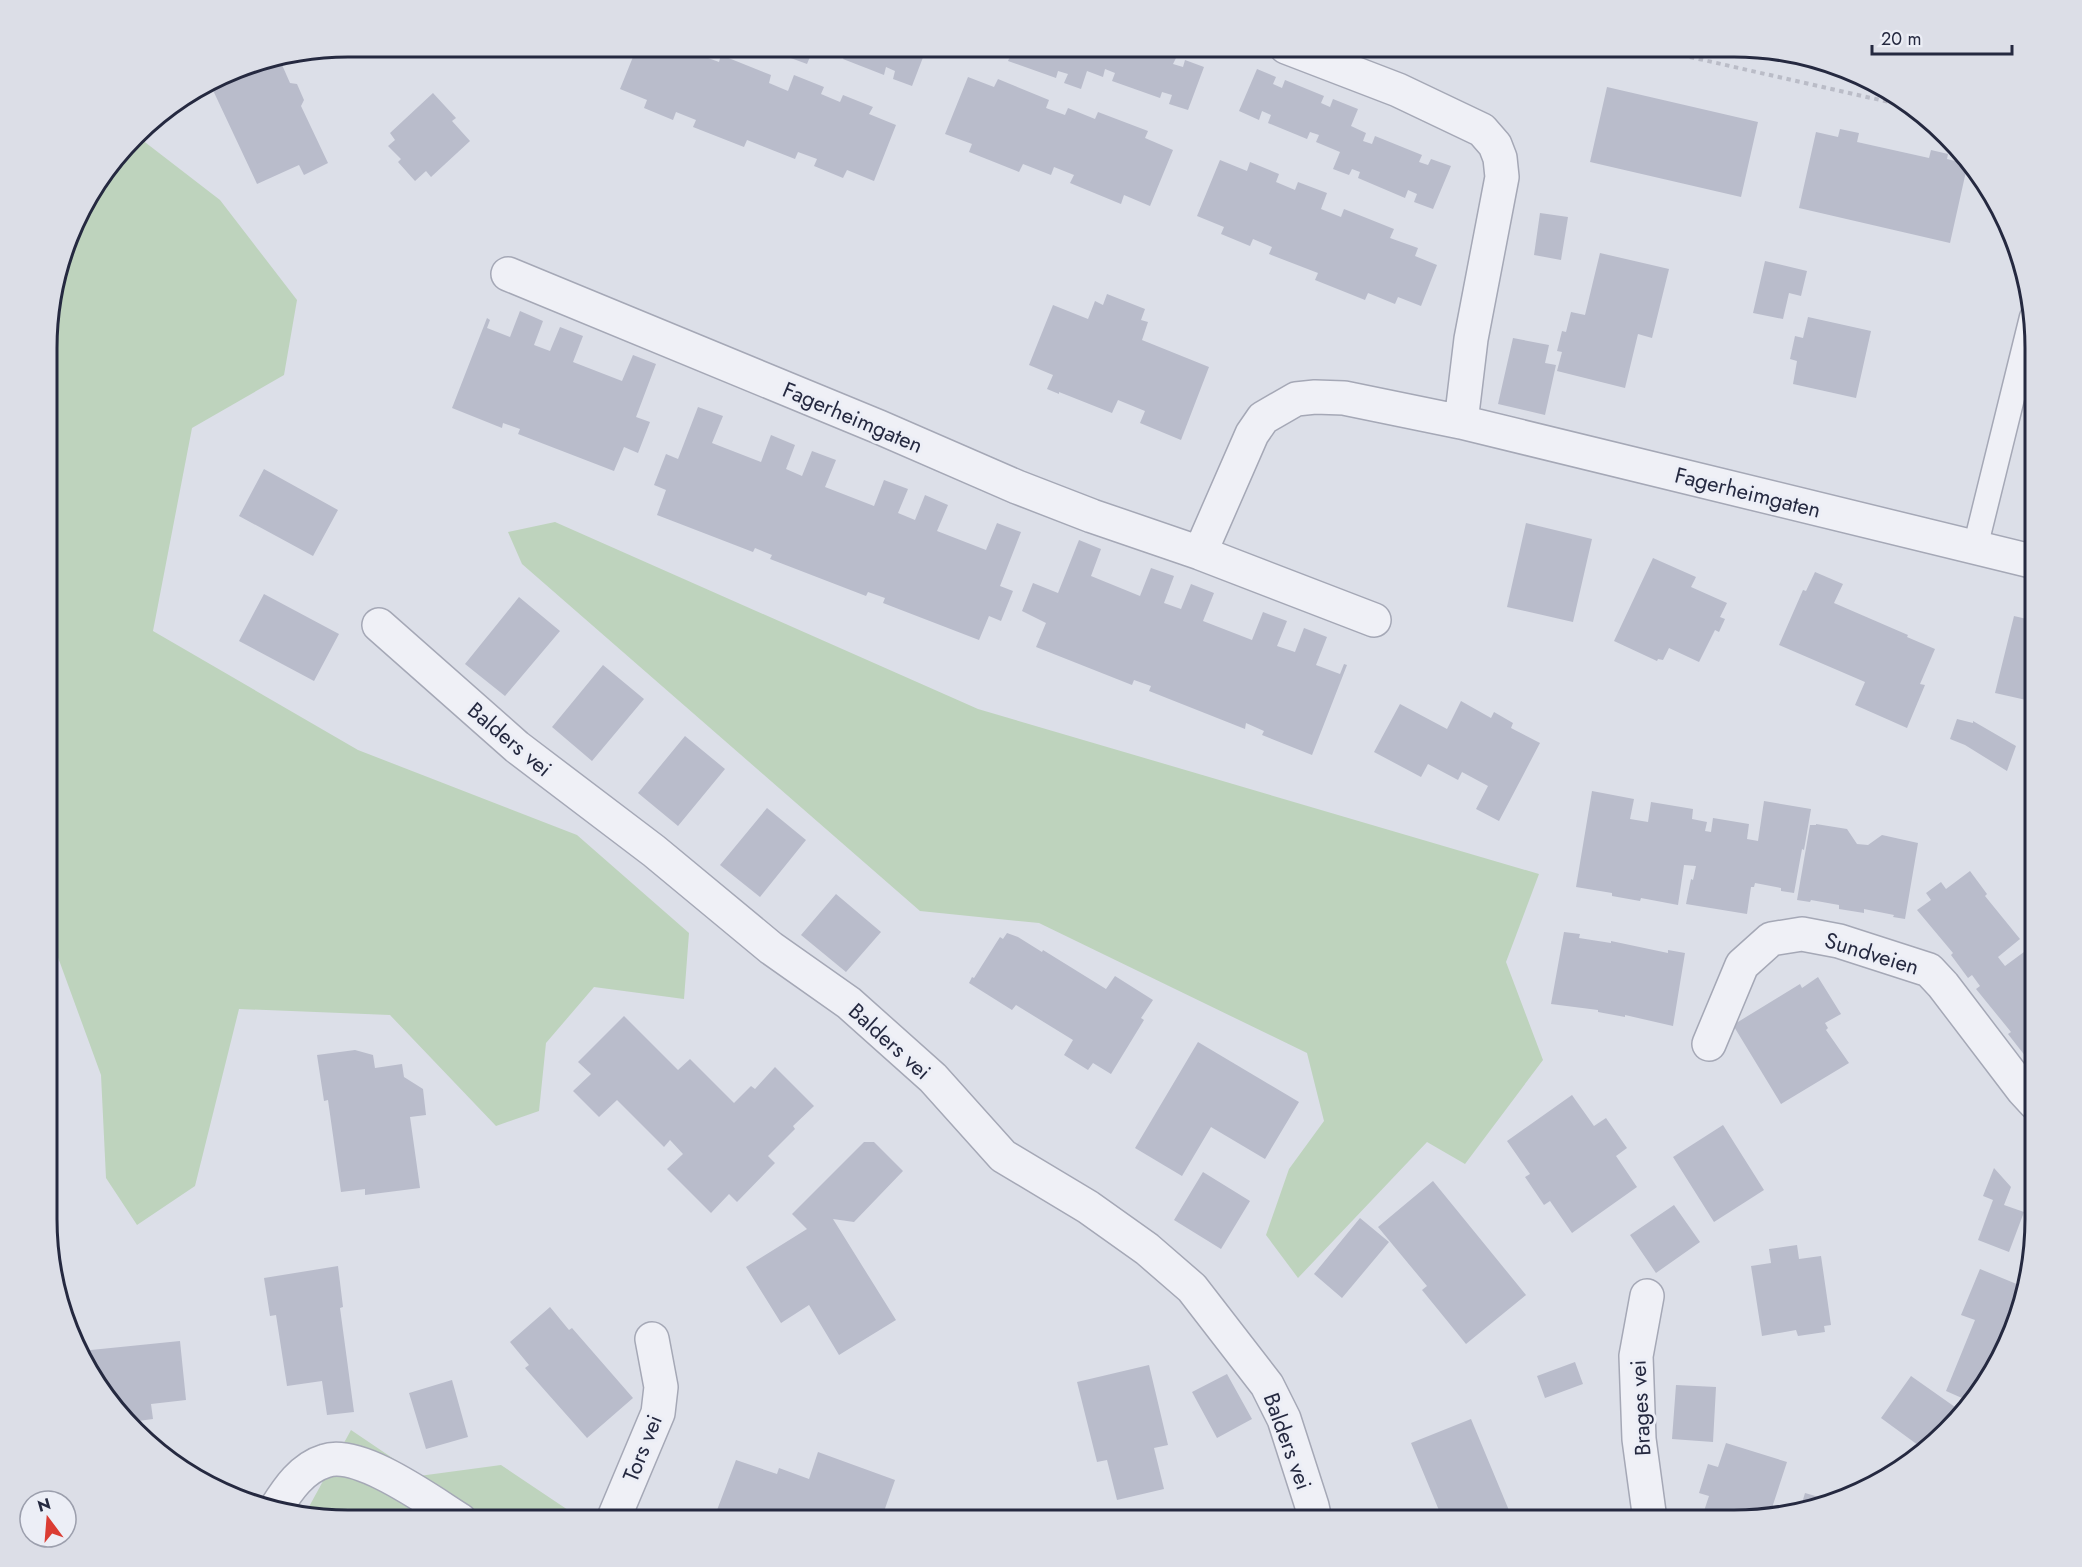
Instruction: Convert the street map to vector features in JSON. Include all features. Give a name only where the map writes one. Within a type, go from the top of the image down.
[{"type":"street","points":[[1311,57],[1436,107],[1482,130],[1495,145],[1500,158],[1502,177],[1471,339],[1461,422]]},
{"type":"street","name":"Fagerheimgaten","points":[[508,274],[1028,491],[1092,516],[1200,553],[1374,620]]},
{"type":"street","name":"Fagerheimgaten","points":[[1200,553],[1252,434],[1263,418],[1296,399],[1315,397],[1344,398],[1461,422],[2025,560]]},
{"type":"street","name":"Balders vei","points":[[379,625],[517,747],[654,850],[771,948],[849,1003],[933,1078],[1003,1156],[1088,1207],[1147,1249],[1192,1288],[1268,1384],[1284,1419],[1313,1510]]},
{"type":"street","name":"Sundveien","points":[[1709,1044],[1742,965],[1771,939],[1802,934],[1839,941],[1929,970],[2025,1092]]},
{"type":"street","name":"Brages vei","points":[[1647,1296],[1636,1356],[1639,1439],[1649,1510]]},
{"type":"street","name":"Tors vei","points":[[618,1510],[658,1413],[661,1388],[652,1339]]},
{"type":"street","points":[[280,1502],[291,1485],[326,1460],[353,1461],[379,1470],[444,1510]]},
{"type":"lane","points":[[1975,548],[2025,343]]},
{"type":"path","points":[[1690,57],[1890,102]]},
{"type":"green space","points":[[143,141],[220,200],[297,300],[284,375],[192,428],[153,631],[358,750],[577,835],[689,933],[684,999],[594,987],[546,1043],[539,1111],[496,1126],[390,1015],[239,1009],[195,1186],[137,1225],[106,1178],[101,1075],[57,955],[57,348],[59,310],[67,272],[79,236],[106,186]]},
{"type":"green space","points":[[555,522],[978,709],[1539,874],[1506,962],[1543,1060],[1465,1164],[1427,1142],[1298,1278],[1266,1235],[1289,1169],[1324,1121],[1307,1053],[1039,923],[920,911],[522,564],[508,532]]},
{"type":"green space","points":[[351,1430],[419,1476],[501,1465],[568,1510],[348,1510],[308,1508]]},
{"type":"building","points":[[633,57],[705,57],[719,62],[720,57],[726,57],[771,75],[769,83],[788,91],[794,75],[824,87],[821,94],[840,102],[843,95],[873,107],[869,114],[896,125],[874,181],[847,170],[843,178],[814,166],[817,159],[798,152],[795,159],[747,140],[744,147],[693,127],[696,120],[676,112],[673,120],[644,108],[647,100],[620,89]]},
{"type":"building","points":[[788,57],[810,57],[807,64]]},
{"type":"building","points":[[844,57],[923,57],[912,86],[893,79],[895,71],[886,67],[884,75],[843,59]]},
{"type":"building","points":[[1010,57],[1176,57],[1173,64],[1183,67],[1185,60],[1204,67],[1188,110],[1169,104],[1172,95],[1162,92],[1160,98],[1112,81],[1115,73],[1105,69],[1103,77],[1087,71],[1081,89],[1064,83],[1068,74],[1058,71],[1056,78],[1008,61]]},
{"type":"building","points":[[282,65],[290,83],[297,84],[304,100],[301,106],[328,163],[304,175],[299,165],[257,184],[213,90],[254,72]]},
{"type":"building","points":[[1257,69],[1276,77],[1273,84],[1282,88],[1285,80],[1324,96],[1321,103],[1330,107],[1333,99],[1358,109],[1351,126],[1366,133],[1363,141],[1372,144],[1375,136],[1422,155],[1419,162],[1428,165],[1431,159],[1451,166],[1433,209],[1414,202],[1417,194],[1408,190],[1405,198],[1358,178],[1360,172],[1352,169],[1349,175],[1333,169],[1340,152],[1316,142],[1319,135],[1310,132],[1307,139],[1268,123],[1271,115],[1262,111],[1259,120],[1239,111]]},
{"type":"building","points":[[968,77],[994,87],[998,79],[1049,100],[1046,108],[1065,115],[1068,108],[1095,119],[1098,112],[1148,131],[1145,138],[1173,150],[1150,206],[1124,195],[1121,204],[1070,183],[1074,175],[1054,167],[1051,175],[1023,164],[1019,172],[969,152],[972,144],[945,134]]},
{"type":"building","points":[[1607,87],[1758,122],[1741,197],[1590,162]]},
{"type":"building","points":[[433,93],[456,118],[452,121],[470,141],[431,177],[426,171],[415,181],[398,162],[401,159],[388,146],[395,140],[390,133]]},
{"type":"building","points":[[1840,129],[1859,133],[1857,142],[1929,158],[1931,150],[1948,154],[1947,159],[1958,162],[1966,172],[1950,243],[1799,208],[1816,132],[1838,137]]},
{"type":"building","points":[[1220,160],[1247,171],[1250,162],[1279,174],[1276,182],[1295,190],[1298,182],[1327,193],[1321,209],[1341,217],[1344,209],[1394,229],[1390,238],[1418,248],[1415,256],[1437,265],[1421,306],[1398,297],[1395,304],[1368,293],[1365,300],[1315,280],[1318,273],[1269,254],[1272,247],[1253,239],[1250,246],[1221,234],[1224,227],[1197,216]]},
{"type":"building","points":[[1540,213],[1568,217],[1561,260],[1534,255]]},
{"type":"building","points":[[1600,253],[1669,269],[1652,338],[1638,334],[1625,388],[1557,371],[1562,352],[1557,351],[1562,331],[1566,332],[1571,312],[1585,315]]},
{"type":"building","points":[[1765,261],[1807,271],[1801,296],[1789,293],[1783,319],[1753,313]]},
{"type":"building","points":[[1107,294],[1145,309],[1141,320],[1148,322],[1142,340],[1209,367],[1181,440],[1140,423],[1145,411],[1118,400],[1112,413],[1047,389],[1053,375],[1029,365],[1053,305],[1088,319],[1095,301],[1103,305]]},
{"type":"building","points":[[520,311],[543,321],[534,345],[550,351],[560,327],[583,336],[573,362],[622,381],[633,355],[656,364],[636,417],[650,422],[638,453],[624,447],[614,471],[518,434],[520,429],[503,423],[502,428],[452,408],[487,318],[490,320],[487,328],[510,337]]},
{"type":"building","points":[[1808,317],[1871,331],[1856,398],[1793,384],[1797,361],[1790,359],[1795,336],[1803,338]]},
{"type":"building","points":[[1513,338],[1549,345],[1545,363],[1556,365],[1545,415],[1498,404]]},
{"type":"building","points":[[698,407],[723,416],[712,443],[761,462],[771,435],[795,445],[786,469],[802,476],[812,451],[836,460],[825,487],[874,506],[884,480],[908,489],[898,513],[915,520],[925,495],[948,505],[937,531],[986,550],[997,523],[1021,532],[1000,586],[1013,591],[1001,621],[989,616],[979,640],[883,603],[885,598],[868,592],[866,596],[770,559],[772,555],[755,548],[753,552],[657,515],[666,490],[654,485],[666,454],[678,459]]},
{"type":"building","points":[[264,469],[338,510],[313,556],[239,516]]},
{"type":"building","points":[[1526,523],[1592,539],[1573,622],[1507,607]]},
{"type":"building","points":[[1079,540],[1101,549],[1091,576],[1140,596],[1151,568],[1174,576],[1164,603],[1181,609],[1191,584],[1214,593],[1203,621],[1252,640],[1263,612],[1287,621],[1277,646],[1295,652],[1304,628],[1327,637],[1316,665],[1340,674],[1344,664],[1347,665],[1312,755],[1262,735],[1264,731],[1246,723],[1245,729],[1149,691],[1151,686],[1134,680],[1132,685],[1036,647],[1046,623],[1022,611],[1033,583],[1058,593]]},
{"type":"building","points":[[1653,558],[1696,577],[1691,587],[1727,603],[1720,617],[1725,619],[1719,632],[1715,630],[1699,662],[1669,648],[1663,660],[1658,659],[1657,661],[1614,641]]},
{"type":"building","points":[[1815,572],[1843,584],[1834,603],[1935,649],[1920,684],[1925,685],[1907,728],[1855,705],[1865,682],[1779,645],[1803,590],[1806,591]]},
{"type":"building","points":[[264,594],[339,634],[314,681],[239,641]]},
{"type":"building","points":[[519,597],[560,631],[505,696],[465,664]]},
{"type":"building","points":[[2014,616],[2025,619],[2025,700],[1995,693]]},
{"type":"building","points":[[603,665],[644,699],[592,761],[552,727]]},
{"type":"building","points":[[1461,701],[1491,718],[1494,712],[1513,723],[1511,728],[1540,743],[1499,821],[1476,809],[1488,786],[1462,772],[1458,780],[1428,764],[1421,777],[1374,752],[1400,704],[1447,729]]},
{"type":"building","points":[[1957,719],[1973,723],[1973,721],[2016,746],[2007,771],[1965,745],[1950,739]]},
{"type":"building","points":[[685,736],[725,769],[678,826],[638,793]]},
{"type":"building","points":[[1592,791],[1634,799],[1630,819],[1648,822],[1651,802],[1693,809],[1692,819],[1707,822],[1705,831],[1711,832],[1713,818],[1749,824],[1747,839],[1758,841],[1764,801],[1811,809],[1794,893],[1755,883],[1754,887],[1751,887],[1747,914],[1686,904],[1696,866],[1684,865],[1678,905],[1641,898],[1640,901],[1612,896],[1612,893],[1576,887]]},
{"type":"building","points":[[767,808],[806,840],[760,897],[720,865]]},
{"type":"building","points":[[1810,825],[1847,829],[1857,844],[1868,845],[1882,835],[1918,843],[1905,919],[1864,909],[1864,913],[1839,909],[1839,905],[1797,900]]},
{"type":"building","points":[[1970,871],[1987,894],[1985,896],[2020,939],[1998,957],[2005,966],[2025,951],[2025,1056],[2008,1034],[2011,1032],[1976,989],[1980,986],[1972,975],[1968,978],[1951,955],[1953,953],[1917,910],[1931,900],[1926,893],[1941,882],[1946,889]]},
{"type":"building","points":[[836,894],[881,932],[846,972],[801,935]]},
{"type":"building","points":[[1564,932],[1580,934],[1579,938],[1611,943],[1611,941],[1668,953],[1668,950],[1685,953],[1673,1026],[1625,1015],[1625,1017],[1598,1012],[1598,1010],[1551,1004]]},
{"type":"building","points":[[1007,933],[1042,952],[1043,950],[1106,989],[1115,976],[1153,1000],[1141,1018],[1144,1020],[1111,1074],[1093,1063],[1088,1070],[1064,1055],[1073,1040],[1016,1005],[1012,1010],[969,983],[1000,937],[1003,939]]},
{"type":"building","points":[[1818,977],[1841,1014],[1825,1023],[1828,1028],[1826,1030],[1849,1063],[1781,1104],[1733,1025],[1800,984],[1802,988]]},
{"type":"building","points":[[624,1016],[678,1070],[690,1059],[734,1103],[751,1086],[755,1089],[775,1067],[814,1106],[793,1126],[795,1129],[768,1156],[775,1163],[737,1202],[729,1194],[711,1213],[667,1169],[683,1154],[670,1140],[664,1147],[617,1100],[599,1117],[573,1091],[591,1074],[578,1062]]},
{"type":"building","points":[[1198,1042],[1299,1102],[1265,1159],[1211,1127],[1182,1176],[1135,1148]]},
{"type":"building","points":[[355,1050],[373,1055],[375,1068],[402,1064],[404,1077],[423,1089],[426,1115],[410,1117],[420,1188],[365,1195],[365,1189],[341,1192],[328,1100],[324,1101],[317,1055]]},
{"type":"building","points":[[1572,1095],[1594,1126],[1606,1118],[1627,1148],[1616,1156],[1637,1187],[1572,1233],[1550,1201],[1544,1205],[1525,1177],[1530,1174],[1507,1141]]},
{"type":"building","points":[[1723,1125],[1764,1190],[1714,1222],[1673,1157]]},
{"type":"building","points":[[864,1142],[874,1142],[903,1171],[854,1222],[833,1219],[896,1320],[839,1355],[809,1305],[781,1323],[746,1267],[807,1229],[792,1214]]},
{"type":"building","points":[[1994,1168],[2011,1187],[2004,1205],[2024,1212],[2009,1252],[1978,1240],[1993,1200],[1983,1196]]},
{"type":"building","points":[[1203,1172],[1250,1201],[1221,1249],[1174,1220]]},
{"type":"building","points":[[1433,1181],[1526,1295],[1466,1344],[1422,1290],[1427,1286],[1378,1227]]},
{"type":"building","points":[[1674,1205],[1700,1242],[1656,1273],[1630,1235]]},
{"type":"building","points":[[1360,1218],[1389,1242],[1342,1298],[1314,1274]]},
{"type":"building","points":[[1797,1245],[1799,1259],[1821,1256],[1831,1325],[1824,1326],[1825,1332],[1798,1336],[1796,1330],[1762,1336],[1751,1266],[1771,1263],[1769,1249]]},
{"type":"building","points":[[338,1266],[343,1307],[340,1308],[354,1412],[327,1415],[322,1381],[287,1386],[276,1315],[270,1316],[264,1278]]},
{"type":"building","points":[[1980,1269],[2017,1284],[2010,1313],[1995,1348],[1963,1398],[1946,1391],[1975,1320],[1961,1315]]},
{"type":"building","points":[[550,1307],[569,1330],[572,1328],[633,1398],[587,1438],[525,1368],[529,1365],[510,1342]]},
{"type":"building","points":[[180,1341],[186,1400],[151,1404],[153,1419],[138,1421],[106,1381],[88,1350]]},
{"type":"building","points":[[1575,1362],[1583,1384],[1545,1398],[1537,1376]]},
{"type":"building","points":[[1149,1365],[1168,1445],[1154,1448],[1164,1489],[1117,1500],[1107,1460],[1097,1462],[1077,1382]]},
{"type":"building","points":[[1227,1374],[1252,1419],[1217,1438],[1192,1392]]},
{"type":"building","points":[[1911,1376],[1955,1407],[1940,1425],[1918,1445],[1881,1418]]},
{"type":"building","points":[[452,1380],[468,1437],[426,1449],[409,1393]]},
{"type":"building","points":[[1676,1385],[1716,1387],[1713,1442],[1672,1439]]},
{"type":"building","points":[[1471,1419],[1509,1510],[1439,1510],[1411,1443]]},
{"type":"building","points":[[1726,1443],[1787,1462],[1772,1508],[1704,1510],[1709,1496],[1699,1493],[1708,1464],[1718,1467]]},
{"type":"building","points":[[818,1452],[895,1480],[884,1510],[717,1510],[736,1460],[777,1474],[779,1468],[809,1479]]},
{"type":"building","points":[[1805,1493],[1820,1497],[1810,1500],[1802,1502]]}]
